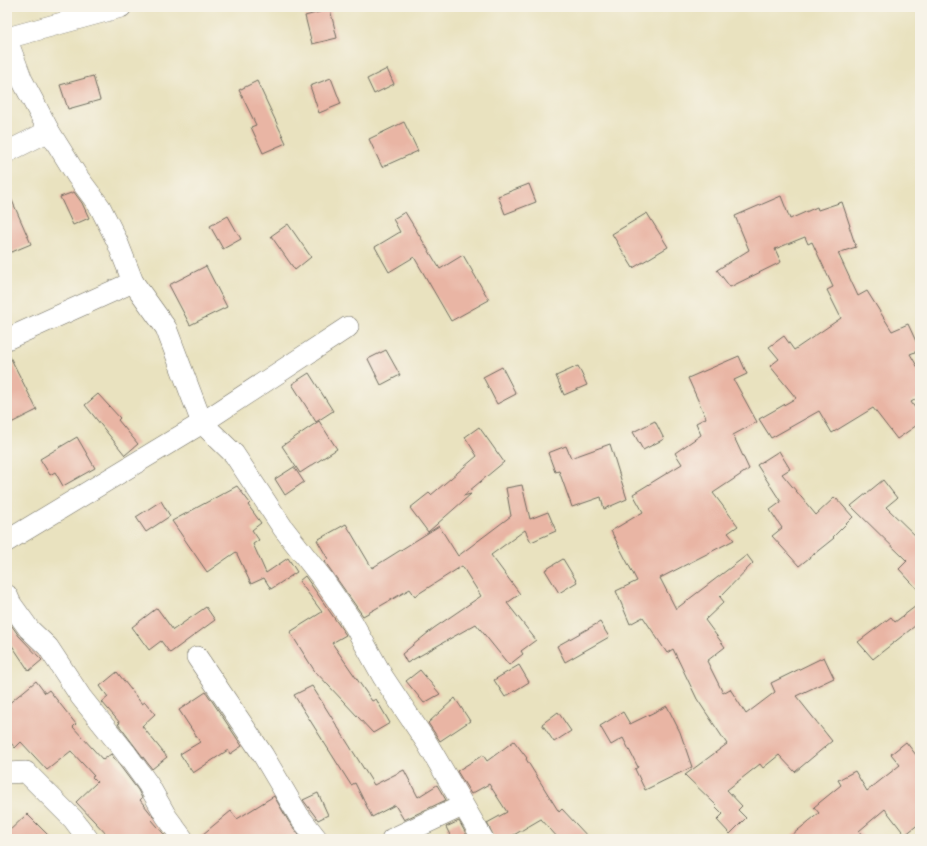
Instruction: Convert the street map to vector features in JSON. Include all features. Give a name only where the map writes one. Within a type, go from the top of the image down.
[{"type":"street","points":[[121,7],[7,39],[22,80],[49,131],[77,176],[100,207],[117,241],[134,282],[166,328],[202,423],[234,454],[283,528],[322,578],[353,623],[383,677],[427,743],[462,806],[483,839]]},
{"type":"street","points":[[7,152],[49,131]]},
{"type":"street","points":[[7,339],[134,282]]},
{"type":"street","points":[[7,541],[202,423],[348,327]]},
{"type":"street","points":[[7,595],[11,604],[24,623],[48,647],[81,697],[125,752],[148,784],[166,816],[183,839]]},
{"type":"street","points":[[197,656],[258,748],[299,816],[318,839]]},
{"type":"street","points":[[7,773],[26,772],[73,819],[88,839]]},
{"type":"street","points":[[392,839],[462,806]]},
{"type":"building","points":[[330,9],[337,38],[312,44],[305,16]]},
{"type":"building","points":[[387,69],[394,84],[374,94],[367,79]]},
{"type":"building","points":[[93,76],[100,100],[68,109],[60,85]]},
{"type":"building","points":[[331,78],[341,104],[319,113],[310,86]]},
{"type":"building","points":[[257,81],[286,143],[263,153],[251,127],[256,125],[239,90]]},
{"type":"building","points":[[404,122],[418,151],[382,167],[369,139]]},
{"type":"building","points":[[529,184],[536,202],[505,214],[498,196]]},
{"type":"building","points":[[7,189],[31,244],[7,254]]},
{"type":"building","points":[[74,192],[82,203],[89,218],[73,225],[60,197]]},
{"type":"building","points":[[781,196],[790,219],[817,207],[818,210],[842,202],[856,247],[838,253],[858,296],[867,291],[892,331],[908,324],[920,350],[910,354],[920,371],[920,397],[911,402],[920,415],[920,423],[897,439],[873,408],[832,433],[819,411],[771,438],[759,419],[796,398],[770,366],[779,359],[769,347],[784,336],[794,350],[841,318],[827,290],[833,287],[812,242],[808,244],[805,237],[775,249],[781,262],[730,287],[717,270],[749,250],[735,216]]},
{"type":"building","points":[[405,212],[440,269],[463,255],[489,300],[451,321],[414,257],[389,272],[375,247],[400,232],[393,219]]},
{"type":"building","points":[[647,213],[668,247],[633,268],[612,234]]},
{"type":"building","points":[[228,216],[241,239],[223,249],[210,226]]},
{"type":"building","points":[[288,224],[311,257],[295,270],[271,236]]},
{"type":"building","points":[[206,266],[227,307],[190,325],[169,285]]},
{"type":"building","points":[[386,350],[400,375],[381,385],[368,359]]},
{"type":"building","points":[[7,351],[37,410],[7,425]]},
{"type":"building","points":[[739,356],[747,374],[734,380],[757,422],[733,435],[749,469],[713,493],[738,526],[728,533],[734,540],[660,578],[676,609],[747,555],[753,563],[720,597],[724,602],[705,620],[725,647],[707,661],[723,693],[730,689],[746,714],[775,692],[771,683],[824,657],[834,678],[796,696],[832,741],[795,772],[779,755],[763,768],[760,764],[727,790],[742,806],[738,810],[746,818],[730,834],[717,820],[723,814],[715,806],[716,805],[685,775],[727,744],[697,699],[673,649],[667,653],[643,617],[630,624],[616,591],[637,581],[611,531],[643,512],[633,494],[682,464],[675,453],[701,435],[696,423],[706,418],[688,378]]},
{"type":"building","points":[[578,366],[587,385],[564,395],[556,376]]},
{"type":"building","points":[[502,367],[516,394],[497,404],[483,377]]},
{"type":"building","points":[[309,373],[333,411],[316,422],[292,384]]},
{"type":"building","points":[[98,394],[120,418],[118,420],[138,444],[125,455],[85,405]]},
{"type":"building","points":[[319,421],[337,449],[300,473],[282,446]]},
{"type":"building","points":[[655,421],[664,439],[643,450],[633,432]]},
{"type":"building","points":[[479,427],[504,462],[463,496],[471,494],[428,532],[410,508],[429,493],[431,495],[477,456],[465,437]]},
{"type":"building","points":[[77,437],[95,468],[63,486],[55,472],[50,475],[40,459]]},
{"type":"building","points":[[610,444],[627,499],[604,509],[601,497],[572,507],[559,471],[555,472],[548,453],[566,446],[571,458]]},
{"type":"building","points":[[779,451],[790,469],[782,474],[816,515],[835,497],[853,517],[833,537],[834,538],[799,566],[772,536],[782,528],[770,510],[781,502],[757,465]]},
{"type":"building","points":[[294,467],[304,482],[285,495],[275,479]]},
{"type":"building","points":[[883,480],[897,498],[886,507],[920,540],[920,592],[899,569],[907,561],[851,506]]},
{"type":"building","points":[[522,485],[530,519],[548,512],[556,531],[531,542],[525,530],[491,555],[520,594],[507,603],[536,640],[521,651],[523,654],[509,665],[476,624],[407,663],[402,654],[434,628],[481,596],[462,566],[415,596],[410,589],[363,616],[325,562],[328,559],[317,540],[346,524],[372,568],[439,526],[458,556],[511,516],[506,488]]},
{"type":"building","points":[[237,486],[250,503],[248,505],[261,523],[252,530],[259,540],[253,544],[266,573],[288,558],[297,572],[271,589],[264,578],[251,584],[236,552],[207,572],[172,521]]},
{"type":"building","points":[[161,501],[170,516],[146,532],[136,517]]},
{"type":"building","points":[[563,559],[577,582],[559,593],[545,570]]},
{"type":"building","points":[[305,576],[346,635],[332,643],[372,701],[376,699],[390,723],[373,733],[314,670],[290,632],[322,612],[299,581]]},
{"type":"building","points":[[920,603],[920,622],[873,659],[858,642],[891,617],[895,622]]},
{"type":"building","points":[[206,607],[215,620],[170,653],[161,641],[149,650],[132,627],[157,608],[173,630]]},
{"type":"building","points":[[7,619],[19,636],[42,660],[29,671],[7,638]]},
{"type":"building","points":[[600,622],[609,637],[565,662],[557,646]]},
{"type":"building","points":[[519,665],[529,682],[505,697],[494,680]]},
{"type":"building","points":[[420,670],[440,694],[424,703],[406,681]]},
{"type":"building","points":[[117,672],[142,704],[145,702],[155,714],[142,726],[167,757],[152,769],[118,724],[120,723],[102,702],[108,697],[100,686]]},
{"type":"building","points":[[36,681],[45,693],[49,690],[76,724],[73,727],[103,760],[111,754],[138,790],[142,798],[140,800],[154,818],[152,820],[168,839],[111,839],[76,802],[97,782],[92,777],[94,776],[71,751],[47,770],[21,742],[15,748],[7,738],[7,705]]},
{"type":"building","points":[[312,686],[374,785],[404,770],[418,797],[437,785],[446,800],[404,820],[395,805],[372,817],[355,783],[351,785],[294,695]]},
{"type":"building","points":[[206,692],[242,746],[230,754],[228,750],[193,773],[180,754],[200,742],[179,710]]},
{"type":"building","points":[[455,698],[470,721],[440,741],[428,723]]},
{"type":"building","points":[[667,706],[680,732],[692,767],[645,790],[635,769],[638,767],[623,738],[611,745],[600,726],[623,712],[630,724]]},
{"type":"building","points":[[558,712],[571,731],[554,742],[542,724]]},
{"type":"building","points":[[514,741],[527,758],[526,759],[559,812],[562,809],[590,839],[559,839],[541,819],[507,839],[495,839],[487,823],[507,812],[489,784],[471,794],[457,771],[483,755],[487,761]]},
{"type":"building","points":[[906,742],[920,760],[920,823],[905,835],[885,809],[859,831],[865,839],[787,839],[819,813],[814,807],[841,785],[838,780],[855,771],[867,791],[900,765],[891,754]]},
{"type":"building","points":[[318,793],[328,815],[318,820],[303,800]]},
{"type":"building","points":[[274,796],[289,822],[302,839],[197,839],[231,811],[237,819]]},
{"type":"building","points":[[27,814],[52,839],[7,839],[7,833]]},
{"type":"building","points":[[459,821],[469,839],[452,839],[446,827]]}]
